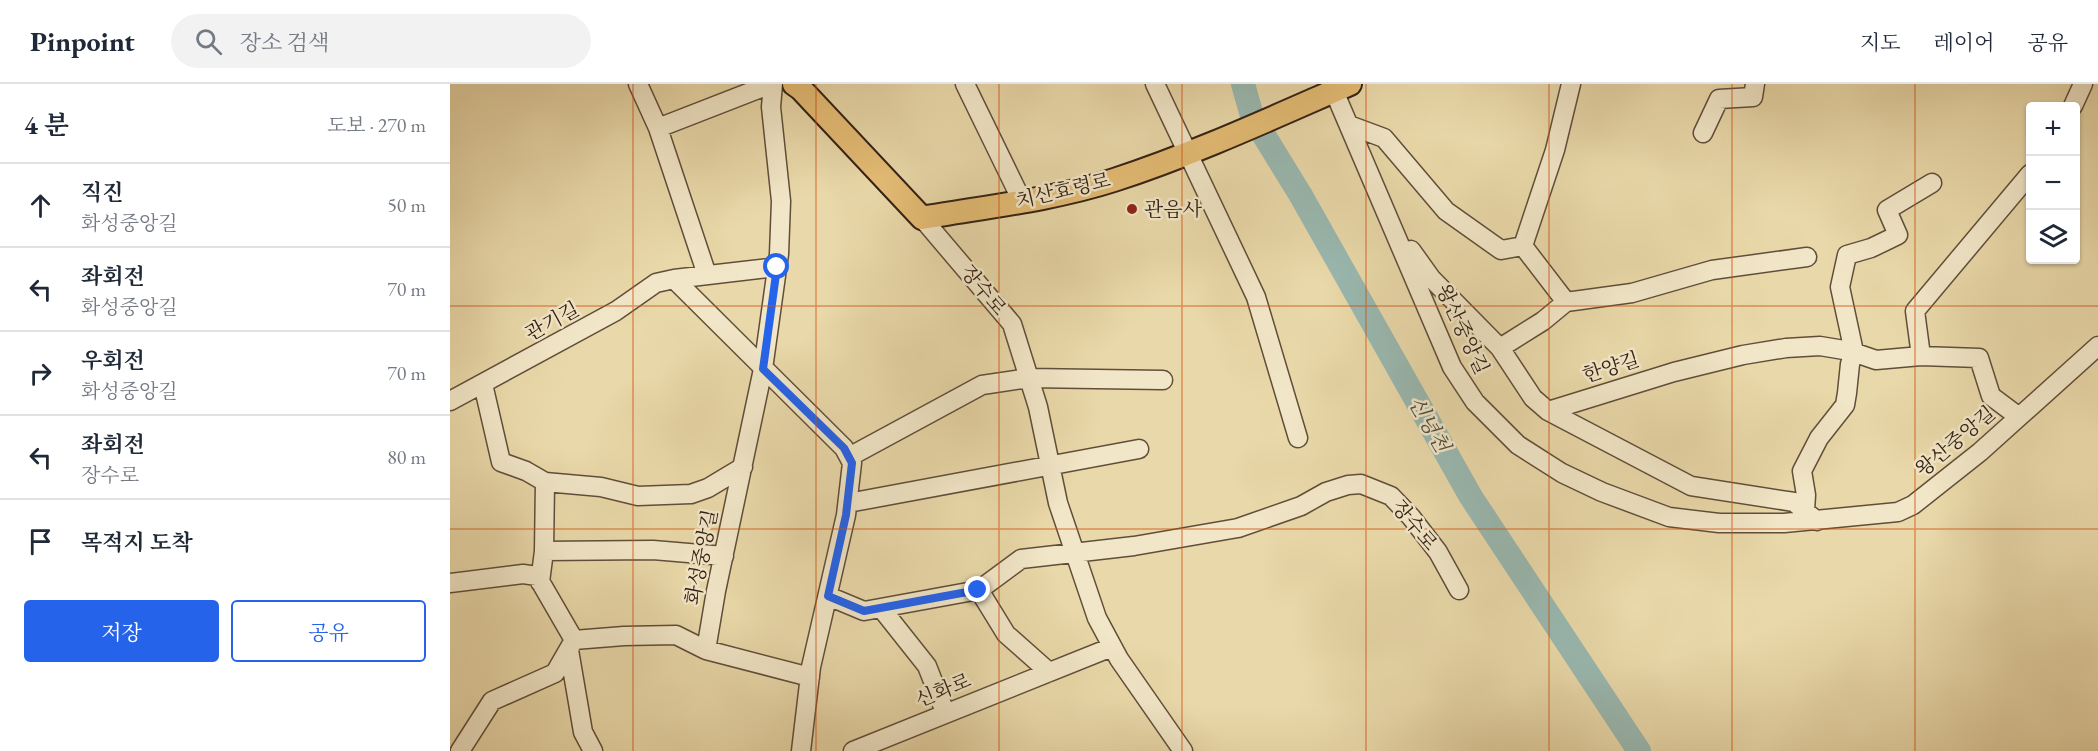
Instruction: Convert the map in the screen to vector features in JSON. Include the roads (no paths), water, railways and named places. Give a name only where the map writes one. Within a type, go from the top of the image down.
[{"type":"main road","name":"장수로","points":[[794,84],[922,218]]},
{"type":"main road","name":"치산효령로","points":[[922,218],[1022,201],[1113,180],[1194,150],[1338,86]]},
{"type":"street","points":[[638,84],[658,128],[707,275]]},
{"type":"street","points":[[658,128],[772,84]]},
{"type":"street","name":"화성중앙길","points":[[706,650],[723,556],[763,369],[777,267],[782,201],[771,107],[772,84]]},
{"type":"street","points":[[965,84],[1022,201]]},
{"type":"street","points":[[1155,84],[1194,150],[1256,297],[1298,438]]},
{"type":"street","points":[[1523,246],[1555,150],[1571,84]]},
{"type":"street","points":[[1703,133],[1719,99],[1754,97],[1755,84]]},
{"type":"street","points":[[2075,102],[2083,84]]},
{"type":"street","name":"왕산중앙길","points":[[1338,86],[1349,125],[1373,186],[1456,374],[1475,402],[1518,445],[1562,473],[1641,509],[1669,517],[1719,523],[1898,512],[1946,480],[2098,346]]},
{"type":"street","points":[[1349,125],[1384,138],[1446,212],[1501,250],[1523,246]]},
{"type":"street","points":[[1921,356],[1915,312],[2026,180]]},
{"type":"street","points":[[1811,516],[1802,471],[1819,438],[1845,405],[1850,364],[1854,352],[1840,287],[1847,255],[1872,248],[1898,235],[1887,210],[1932,183]]},
{"type":"street","name":"장수로","points":[[922,218],[1012,324],[1029,378],[1058,503],[1097,618],[1112,647],[1183,751]]},
{"type":"street","points":[[1394,230],[1431,278],[1500,348],[1533,398],[1548,411]]},
{"type":"street","points":[[1523,246],[1566,303]]},
{"type":"street","name":"왕산중앙길","points":[[1500,348],[1543,321],[1566,303],[1632,293],[1712,270],[1807,257]]},
{"type":"street","name":"관기길","points":[[450,401],[616,311],[656,283],[777,267]]},
{"type":"street","points":[[674,279],[828,431],[852,463],[848,503],[810,677],[801,751]]},
{"type":"street","name":"한양길","points":[[1548,411],[1639,381],[1743,355],[1820,346],[1854,352],[1876,360],[1921,356],[1979,358],[1991,396],[2019,417]]},
{"type":"street","points":[[849,457],[982,385],[1029,378],[1163,380]]},
{"type":"street","points":[[483,384],[501,462],[526,471],[546,483],[601,487],[638,496],[691,494],[708,488],[743,467]]},
{"type":"street","name":"왕산중앙길","points":[[1548,411],[1691,486],[1794,502],[1811,516]]},
{"type":"street","points":[[848,503],[1139,449]]},
{"type":"street","points":[[540,582],[544,551],[546,483]]},
{"type":"street","name":"장수로","points":[[828,596],[864,611],[912,600],[978,590],[1021,559],[1134,546],[1238,528],[1301,506],[1326,492],[1348,485],[1361,484],[1390,496],[1411,517],[1438,552],[1460,590]]},
{"type":"street","points":[[544,551],[653,550],[723,556]]},
{"type":"street","points":[[450,583],[523,574],[537,576],[572,645],[583,732],[593,751]]},
{"type":"street","points":[[978,590],[1006,634],[1049,672]]},
{"type":"street","points":[[881,608],[927,666],[945,712]]},
{"type":"street","points":[[460,751],[492,701],[555,673],[572,645],[624,636],[676,635],[706,650],[810,677]]},
{"type":"street","name":"신화로","points":[[853,751],[945,712],[1112,647]]},
{"type":"waterway","name":"신녕천","points":[[1243,84],[1252,116],[1300,194],[1471,497],[1639,751]]},
{"type":"place","name":"관음사","points":[[1132,209]]}]
